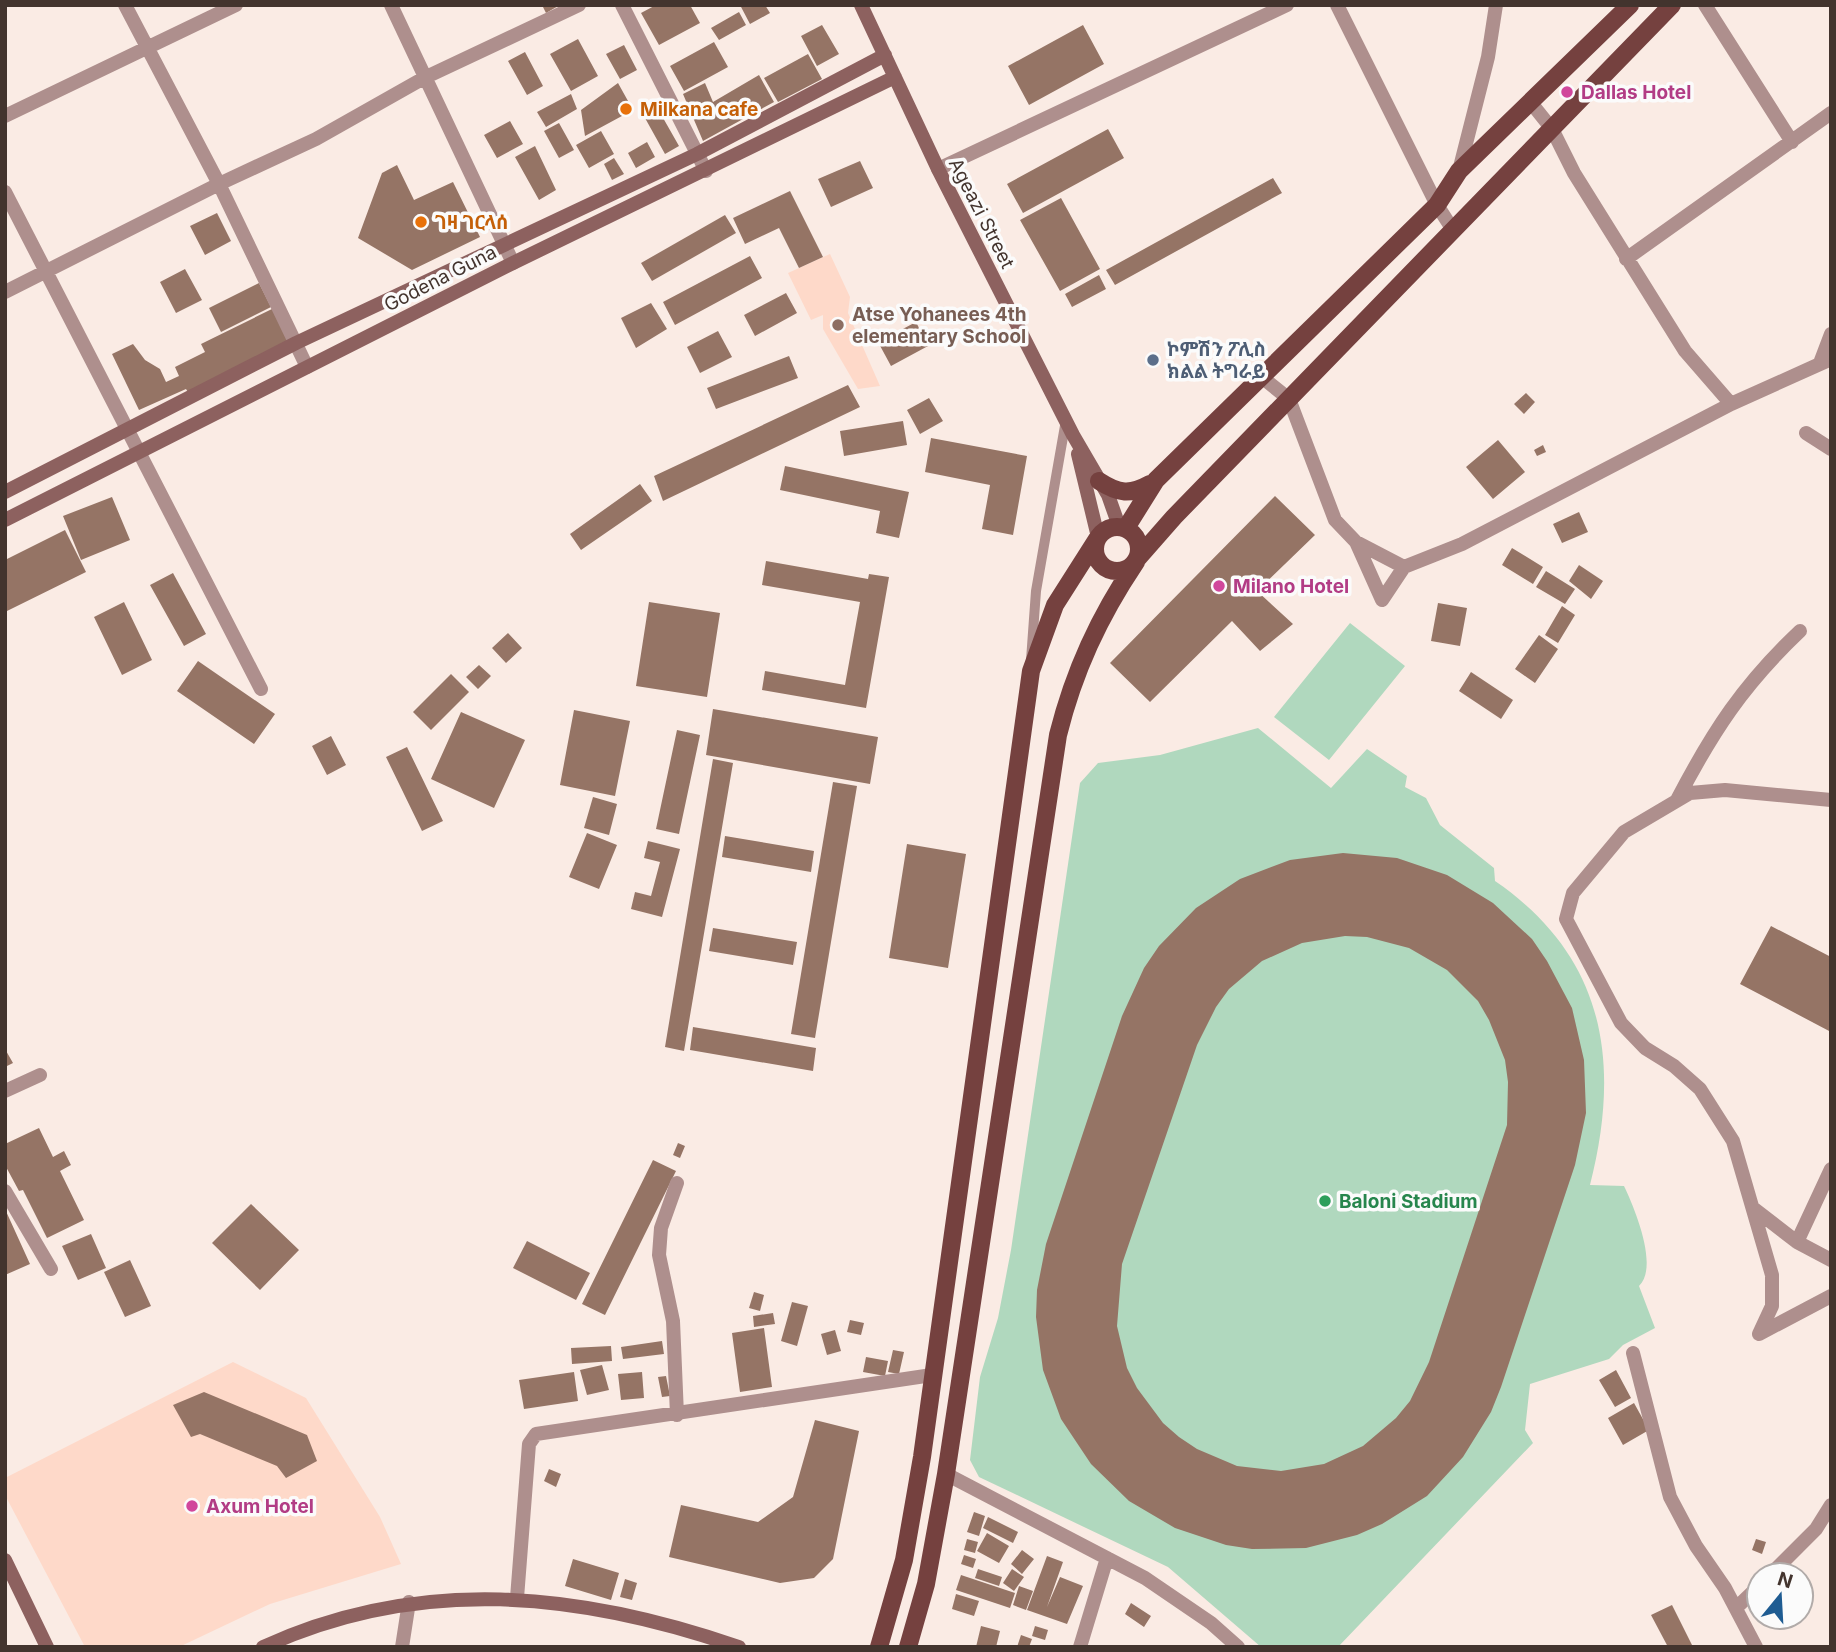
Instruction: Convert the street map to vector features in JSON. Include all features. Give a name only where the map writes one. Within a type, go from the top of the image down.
[{"type":"main road","name":"Ageazi Street","points":[[861,5],[938,169],[1073,435]]},
{"type":"main road","points":[[879,1647],[904,1560],[922,1457],[1031,671],[1055,605],[1105,529],[1123,527],[1156,480],[1263,379],[1437,205],[1460,171],[1532,104],[1630,5]]},
{"type":"main road","points":[[1073,435],[1098,538],[1096,557],[1105,567],[1125,570],[1672,5]]},
{"type":"main road","name":"Godena Guna","points":[[5,492],[296,343],[697,154],[885,55]]},
{"type":"main road","name":"Godena Guna","points":[[5,520],[513,263],[706,172],[895,77]]},
{"type":"main road","points":[[908,1647],[926,1584],[946,1474],[1058,735],[1075,672],[1093,631],[1137,560],[1137,537],[1123,527],[1073,435]]},
{"type":"main road","points":[[1099,481],[1118,492],[1126,493],[1135,492],[1156,480]]},
{"type":"main road","points":[[5,1560],[47,1647]]},
{"type":"main road","points":[[263,1647],[348,1617],[409,1602],[455,1598],[517,1598],[575,1604],[692,1631],[739,1647]]},
{"type":"street","points":[[125,5],[219,184],[307,366]]},
{"type":"street","points":[[5,116],[148,50],[236,5]]},
{"type":"street","points":[[391,5],[513,263]]},
{"type":"street","points":[[5,292],[219,184],[316,139],[424,78],[579,5]]},
{"type":"street","points":[[622,5],[706,172]]},
{"type":"street","points":[[938,169],[1287,5]]},
{"type":"street","points":[[1337,5],[1437,205],[1453,230]]},
{"type":"street","points":[[1460,171],[1485,69],[1496,5]]},
{"type":"street","points":[[1705,5],[1792,142]]},
{"type":"street","points":[[1532,104],[1552,129],[1574,173],[1685,351],[1731,404]]},
{"type":"street","points":[[1626,259],[1831,113]]},
{"type":"street","points":[[5,192],[261,689]]},
{"type":"street","points":[[1356,542],[1382,600],[1404,567],[1462,544],[1731,404],[1825,361],[1831,334]]},
{"type":"street","points":[[1263,379],[1289,399],[1335,520],[1356,542],[1404,567]]},
{"type":"street","points":[[1806,433],[1831,449]]},
{"type":"street","points":[[1676,801],[1734,701],[1761,667],[1800,631]]},
{"type":"street","points":[[1831,800],[1725,790],[1690,793],[1624,832],[1573,893],[1566,919],[1620,1023],[1645,1048],[1674,1066],[1700,1089],[1722,1119],[1733,1141],[1772,1275],[1772,1306],[1759,1334],[1831,1296]]},
{"type":"street","points":[[5,1091],[40,1075]]},
{"type":"street","points":[[1797,1242],[1831,1170]]},
{"type":"street","points":[[677,1183],[661,1228],[659,1255],[673,1321],[677,1415]]},
{"type":"street","points":[[5,1191],[51,1269]]},
{"type":"street","points":[[1753,1208],[1797,1242],[1831,1259]]},
{"type":"street","points":[[1633,1353],[1670,1497],[1756,1647]]},
{"type":"street","points":[[517,1598],[532,1437],[541,1432],[677,1415],[932,1376]]},
{"type":"street","points":[[946,1474],[1174,1596],[1238,1647]]},
{"type":"street","points":[[1784,1561],[1816,1529],[1831,1505]]},
{"type":"street","points":[[1080,1647],[1107,1558]]},
{"type":"street","points":[[1736,1608],[1745,1599]]},
{"type":"street","points":[[402,1647],[409,1602]]},
{"type":"lane","points":[[1031,671],[1036,591],[1066,420]]},
{"type":"shaded area","name":"Atse Yohanees 4th elementary School","points":[[830,254],[850,297],[848,313],[880,386],[858,389],[823,329],[823,315],[811,320],[788,273]]},
{"type":"shaded area","name":"Axum Hotel","points":[[233,1362],[306,1398],[380,1517],[401,1564],[270,1604],[179,1647],[85,1647],[5,1495],[5,1478]]},
{"type":"green space","points":[[1350,623],[1405,666],[1329,760],[1274,717]]},
{"type":"green space","name":"Baloni Stadium","points":[[1258,728],[1331,788],[1367,749],[1407,776],[1405,787],[1426,798],[1440,825],[1494,868],[1495,881],[1532,911],[1561,943],[1582,978],[1596,1016],[1603,1055],[1604,1097],[1590,1185],[1624,1186],[1629,1196],[1646,1252],[1645,1277],[1639,1286],[1655,1328],[1623,1345],[1609,1359],[1530,1384],[1525,1430],[1533,1443],[1338,1647],[1261,1647],[1168,1567],[979,1477],[970,1460],[980,1377],[998,1318],[1011,1250],[1080,783],[1098,763],[1160,755]]},
{"type":"building","points":[[542,5],[560,5],[546,13]]},
{"type":"building","points":[[656,5],[690,5],[700,23],[659,45],[641,13]]},
{"type":"building","points":[[740,5],[765,5],[770,13],[750,24]]},
{"type":"building","points":[[739,12],[746,25],[719,40],[711,28]]},
{"type":"building","points":[[822,25],[839,54],[817,66],[801,36]]},
{"type":"building","points":[[1083,25],[1104,64],[1029,105],[1008,66]]},
{"type":"building","points":[[578,39],[598,76],[571,91],[550,54]]},
{"type":"building","points":[[714,42],[728,67],[684,91],[670,66]]},
{"type":"building","points":[[624,45],[637,70],[620,79],[606,54]]},
{"type":"building","points":[[525,52],[543,86],[527,95],[508,61]]},
{"type":"building","points":[[808,54],[822,79],[778,102],[764,78]]},
{"type":"building","points":[[759,75],[774,102],[703,141],[683,94],[705,83],[713,102]]},
{"type":"building","points":[[618,83],[633,110],[585,136],[581,110]]},
{"type":"building","points":[[571,94],[577,109],[546,127],[537,112]]},
{"type":"building","points":[[654,102],[679,146],[665,154],[640,109]]},
{"type":"building","points":[[510,121],[523,144],[497,158],[484,135]]},
{"type":"building","points":[[559,123],[574,150],[559,158],[544,131]]},
{"type":"building","points":[[1108,129],[1124,158],[1023,213],[1007,184]]},
{"type":"building","points":[[601,131],[614,154],[589,168],[576,145]]},
{"type":"building","points":[[647,142],[655,157],[636,168],[628,153]]},
{"type":"building","points":[[535,146],[556,190],[539,200],[515,157]]},
{"type":"building","points":[[614,158],[624,174],[612,180],[604,164]]},
{"type":"building","points":[[860,161],[873,188],[831,207],[818,179]]},
{"type":"building","points":[[397,165],[414,200],[453,182],[480,237],[412,270],[358,238],[382,173]]},
{"type":"building","points":[[1273,178],[1282,193],[1115,285],[1106,270]]},
{"type":"building","points":[[790,191],[823,257],[799,268],[779,228],[745,244],[733,218]]},
{"type":"building","points":[[1061,198],[1100,269],[1060,291],[1020,220]]},
{"type":"building","points":[[217,213],[231,241],[205,255],[190,226]]},
{"type":"building","points":[[725,215],[736,233],[652,281],[641,263]]},
{"type":"building","points":[[750,256],[762,278],[675,325],[663,302]]},
{"type":"building","points":[[185,269],[202,300],[176,313],[160,282]]},
{"type":"building","points":[[1099,275],[1106,289],[1072,307],[1065,294]]},
{"type":"building","points":[[259,283],[271,307],[221,332],[209,308]]},
{"type":"building","points":[[786,293],[797,313],[755,336],[744,315]]},
{"type":"building","points":[[651,303],[667,329],[636,348],[621,318]]},
{"type":"building","points":[[274,308],[292,344],[189,394],[186,389],[139,410],[112,354],[133,344],[145,360],[160,369],[166,382],[179,376],[175,367],[205,352],[201,344]]},
{"type":"building","points":[[916,322],[928,346],[891,366],[878,342]]},
{"type":"building","points":[[718,331],[732,357],[700,373],[687,347]]},
{"type":"building","points":[[789,356],[798,378],[716,409],[707,388]]},
{"type":"building","points":[[848,385],[860,407],[663,501],[654,476]]},
{"type":"building","points":[[1526,393],[1535,402],[1524,414],[1514,404]]},
{"type":"building","points":[[929,398],[943,421],[920,434],[907,410]]},
{"type":"building","points":[[903,421],[907,445],[844,456],[840,431]]},
{"type":"building","points":[[931,438],[1027,456],[1013,535],[982,529],[990,485],[925,472]]},
{"type":"building","points":[[1498,440],[1525,472],[1493,499],[1466,467]]},
{"type":"building","points":[[1543,445],[1546,452],[1537,456],[1534,450]]},
{"type":"building","points":[[785,466],[909,492],[899,538],[876,533],[880,511],[780,490]]},
{"type":"building","points":[[640,484],[652,501],[581,550],[570,534]]},
{"type":"building","points":[[1275,496],[1315,535],[1257,591],[1293,624],[1260,651],[1232,621],[1150,702],[1110,663]]},
{"type":"building","points":[[112,497],[130,540],[81,560],[63,516]]},
{"type":"building","points":[[1579,512],[1588,532],[1562,543],[1553,524]]},
{"type":"building","points":[[65,530],[86,572],[7,611],[5,560]]},
{"type":"building","points":[[1512,548],[1543,567],[1533,584],[1502,565]]},
{"type":"building","points":[[766,561],[868,579],[869,574],[889,577],[866,708],[762,690],[765,671],[845,685],[860,602],[762,585]]},
{"type":"building","points":[[1579,565],[1603,581],[1591,599],[1569,581]]},
{"type":"building","points":[[1546,571],[1575,589],[1565,604],[1536,587]]},
{"type":"building","points":[[173,573],[206,634],[184,646],[150,585]]},
{"type":"building","points":[[124,602],[152,660],[122,675],[94,617]]},
{"type":"building","points":[[649,602],[720,613],[707,697],[636,686]]},
{"type":"building","points":[[1438,603],[1467,608],[1460,646],[1431,641]]},
{"type":"building","points":[[1562,606],[1575,615],[1558,643],[1545,635]]},
{"type":"building","points":[[508,633],[522,648],[506,663],[492,648]]},
{"type":"building","points":[[1539,635],[1558,649],[1535,683],[1515,669]]},
{"type":"building","points":[[198,661],[275,714],[254,744],[177,691]]},
{"type":"building","points":[[479,665],[491,676],[478,689],[466,677]]},
{"type":"building","points":[[1471,672],[1513,700],[1501,719],[1459,691]]},
{"type":"building","points":[[451,674],[469,692],[431,730],[413,712]]},
{"type":"building","points":[[713,709],[878,737],[870,784],[706,755]]},
{"type":"building","points":[[574,710],[630,721],[615,796],[560,785]]},
{"type":"building","points":[[461,712],[525,740],[494,808],[431,779]]},
{"type":"building","points":[[677,730],[700,735],[679,834],[656,829]]},
{"type":"building","points":[[331,736],[346,765],[327,775],[312,746]]},
{"type":"building","points":[[407,747],[443,821],[422,831],[386,757]]},
{"type":"building","points":[[713,759],[733,763],[684,1051],[665,1047]]},
{"type":"building","points":[[833,782],[857,786],[815,1038],[791,1034]]},
{"type":"building","points":[[593,797],[617,804],[609,835],[584,828]]},
{"type":"building","points":[[587,833],[617,845],[599,889],[569,877]]},
{"type":"building","points":[[725,836],[814,851],[811,872],[722,857]]},
{"type":"building","points":[[648,841],[680,849],[662,917],[631,909],[635,892],[651,896],[660,862],[644,858]]},
{"type":"building","points":[[907,844],[966,854],[948,968],[889,958]]},
{"type":"building","points":[[1343,853],[1397,858],[1447,875],[1493,903],[1532,939],[1572,1008],[1584,1060],[1586,1113],[1575,1165],[1501,1387],[1491,1412],[1463,1457],[1427,1496],[1382,1524],[1357,1535],[1306,1548],[1252,1549],[1226,1545],[1175,1528],[1129,1501],[1091,1464],[1061,1419],[1043,1370],[1036,1317],[1037,1290],[1046,1244],[1122,1016],[1144,968],[1159,946],[1196,908],[1240,879],[1290,860]],"holes":[[[1345,936],[1367,937],[1409,948],[1447,970],[1478,1001],[1505,1060],[1508,1082],[1507,1125],[1429,1362],[1410,1401],[1396,1418],[1363,1446],[1324,1464],[1281,1471],[1237,1466],[1197,1449],[1179,1437],[1163,1423],[1137,1388],[1127,1368],[1117,1326],[1122,1264],[1197,1045],[1216,1007],[1229,989],[1262,961],[1302,943]]]},
{"type":"building","points":[[1771,926],[1831,957],[1831,1032],[1740,984]]},
{"type":"building","points":[[713,928],[797,942],[793,965],[709,951]]},
{"type":"building","points":[[693,1027],[816,1048],[813,1071],[690,1050]]},
{"type":"building","points":[[5,1049],[13,1063],[5,1067]]},
{"type":"building","points":[[39,1128],[53,1157],[64,1151],[71,1165],[60,1171],[84,1220],[47,1238],[23,1190],[19,1191],[5,1165],[5,1144]]},
{"type":"building","points":[[678,1143],[685,1146],[680,1158],[673,1155]]},
{"type":"building","points":[[653,1160],[676,1171],[605,1315],[582,1304]]},
{"type":"building","points":[[251,1204],[299,1250],[260,1290],[212,1243]]},
{"type":"building","points":[[5,1209],[30,1264],[5,1275]]},
{"type":"building","points":[[91,1234],[106,1268],[78,1280],[62,1246]]},
{"type":"building","points":[[527,1241],[590,1273],[576,1300],[513,1268]]},
{"type":"building","points":[[130,1260],[151,1306],[125,1317],[104,1272]]},
{"type":"building","points":[[754,1292],[764,1295],[760,1311],[749,1308]]},
{"type":"building","points":[[792,1302],[808,1306],[797,1346],[781,1341]]},
{"type":"building","points":[[773,1313],[775,1324],[754,1327],[753,1316]]},
{"type":"building","points":[[850,1320],[864,1323],[861,1335],[847,1332]]},
{"type":"building","points":[[764,1328],[772,1387],[740,1392],[732,1333]]},
{"type":"building","points":[[835,1330],[841,1351],[827,1355],[821,1334]]},
{"type":"building","points":[[662,1341],[664,1354],[623,1359],[621,1347]]},
{"type":"building","points":[[611,1346],[612,1361],[572,1364],[571,1348]]},
{"type":"building","points":[[893,1350],[904,1352],[899,1374],[888,1372]]},
{"type":"building","points":[[866,1357],[888,1361],[885,1376],[863,1372]]},
{"type":"building","points":[[602,1365],[609,1390],[587,1395],[580,1370]]},
{"type":"building","points":[[1616,1370],[1631,1398],[1615,1407],[1599,1380]]},
{"type":"building","points":[[574,1372],[578,1401],[524,1409],[519,1380]]},
{"type":"building","points":[[642,1372],[644,1398],[621,1400],[618,1374]]},
{"type":"building","points":[[666,1376],[670,1396],[662,1397],[658,1377]]},
{"type":"building","points":[[204,1392],[307,1435],[317,1461],[286,1478],[277,1466],[200,1434],[191,1437],[173,1405]]},
{"type":"building","points":[[1634,1403],[1649,1430],[1623,1445],[1608,1418]]},
{"type":"building","points":[[815,1420],[859,1431],[833,1559],[814,1578],[780,1583],[669,1557],[681,1505],[758,1522],[793,1497]]},
{"type":"building","points":[[549,1469],[561,1474],[556,1487],[544,1481]]},
{"type":"building","points":[[974,1512],[985,1516],[979,1536],[967,1532]]},
{"type":"building","points":[[988,1517],[1018,1532],[1013,1543],[983,1528]]},
{"type":"building","points":[[987,1533],[1009,1546],[999,1563],[977,1551]]},
{"type":"building","points":[[967,1539],[978,1542],[975,1553],[964,1550]]},
{"type":"building","points":[[1756,1539],[1766,1542],[1762,1554],[1752,1550]]},
{"type":"building","points":[[1022,1550],[1034,1559],[1022,1574],[1011,1564]]},
{"type":"building","points":[[964,1555],[976,1559],[973,1568],[961,1564]]},
{"type":"building","points":[[1047,1556],[1063,1562],[1047,1607],[1060,1577],[1083,1586],[1067,1624],[1027,1610]]},
{"type":"building","points":[[573,1559],[619,1573],[611,1600],[565,1586]]},
{"type":"building","points":[[978,1569],[1002,1577],[999,1586],[975,1578]]},
{"type":"building","points":[[1012,1569],[1024,1577],[1014,1591],[1003,1583]]},
{"type":"building","points":[[961,1575],[1015,1593],[1010,1608],[956,1590]]},
{"type":"building","points":[[625,1579],[637,1583],[632,1600],[620,1597]]},
{"type":"building","points":[[1019,1586],[1033,1591],[1026,1610],[1013,1605]]},
{"type":"building","points":[[956,1594],[979,1601],[974,1616],[952,1609]]},
{"type":"building","points":[[1131,1603],[1151,1616],[1144,1627],[1125,1614]]},
{"type":"building","points":[[1672,1605],[1693,1647],[1668,1647],[1651,1615]]},
{"type":"building","points":[[981,1626],[1000,1631],[996,1647],[976,1647]]},
{"type":"building","points":[[1035,1626],[1048,1630],[1045,1640],[1032,1636]]},
{"type":"building","points":[[1021,1635],[1032,1639],[1029,1647],[1017,1647]]},
{"type":"place","name":"Dallas Hotel","points":[[1567,92]]},
{"type":"place","name":"Milkana cafe","points":[[626,109]]},
{"type":"place","name":"ገዛ ገርላሰ","points":[[421,222]]},
{"type":"place","name":"Atse Yohanees 4th elementary School","points":[[838,325]]},
{"type":"place","name":"ኮምሽን ፖሊስ ክልል ትግራይ","points":[[1153,360]]},
{"type":"place","name":"Milano Hotel","points":[[1219,586]]},
{"type":"place","name":"Baloni Stadium","points":[[1325,1201]]},
{"type":"place","name":"Axum Hotel","points":[[192,1506]]}]
